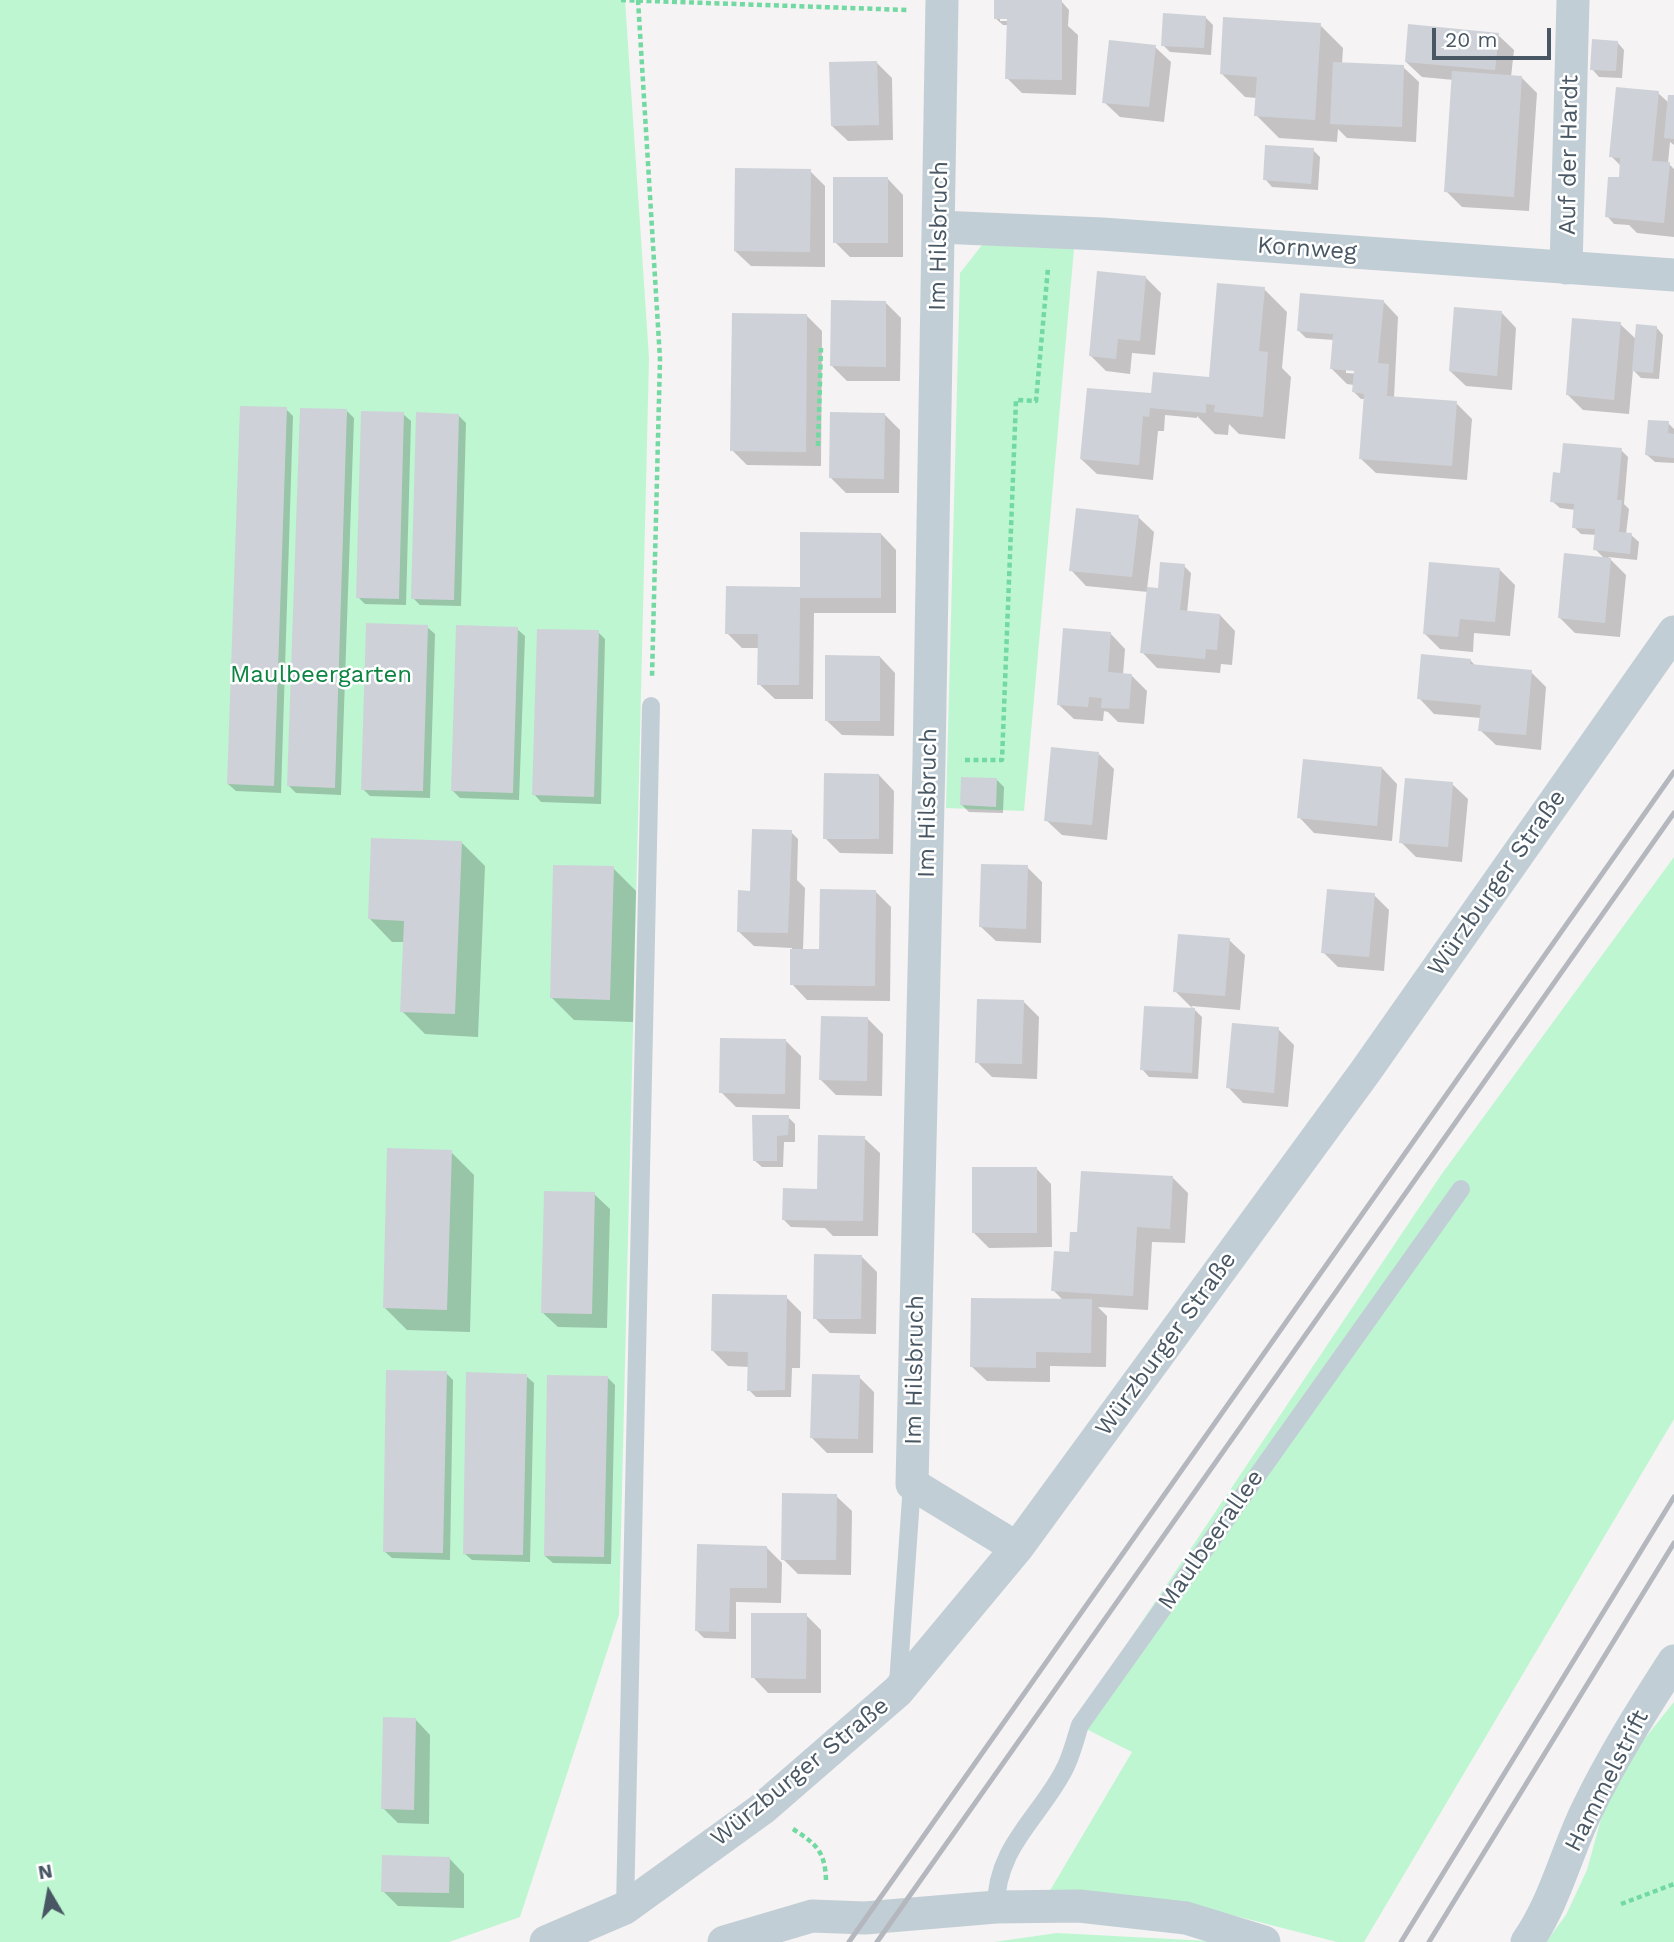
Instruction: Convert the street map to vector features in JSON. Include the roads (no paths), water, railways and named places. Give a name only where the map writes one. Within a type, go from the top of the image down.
[{"type":"street","name":"Auf der Hardt","points":[[1566,268],[1573,0]]},
{"type":"street","name":"Im Hilsbruch","points":[[912,1484],[929,760],[942,6]]},
{"type":"street","name":"Kornweg","points":[[939,227],[1051,232],[1674,275]]},
{"type":"street","name":"Würzburger Straße","points":[[546,1942],[625,1908],[762,1809],[898,1691],[1017,1548],[1365,1072],[1674,632]]},
{"type":"street","points":[[912,1484],[1017,1548]]},
{"type":"street","name":"Hammelstrift","points":[[1527,1942],[1541,1922],[1586,1811],[1624,1740],[1674,1661]]},
{"type":"street","points":[[724,1942],[812,1916],[865,1918],[996,1907],[1079,1906],[1186,1918],[1264,1942]]},
{"type":"lane","points":[[625,1908],[651,706]]},
{"type":"lane","name":"Maulbeerallee","points":[[996,1907],[996,1892],[1005,1858],[1064,1771],[1080,1725],[1461,1189]]},
{"type":"lane","points":[[898,1691],[912,1484]]},
{"type":"railway","points":[[849,1942],[1674,772]]},
{"type":"railway","points":[[877,1942],[1674,813]]},
{"type":"railway","points":[[1401,1942],[1674,1497]]},
{"type":"railway","points":[[1429,1942],[1674,1543]]},
{"type":"park label","name":"Maulbeergarten","points":[[321,675]]}]
